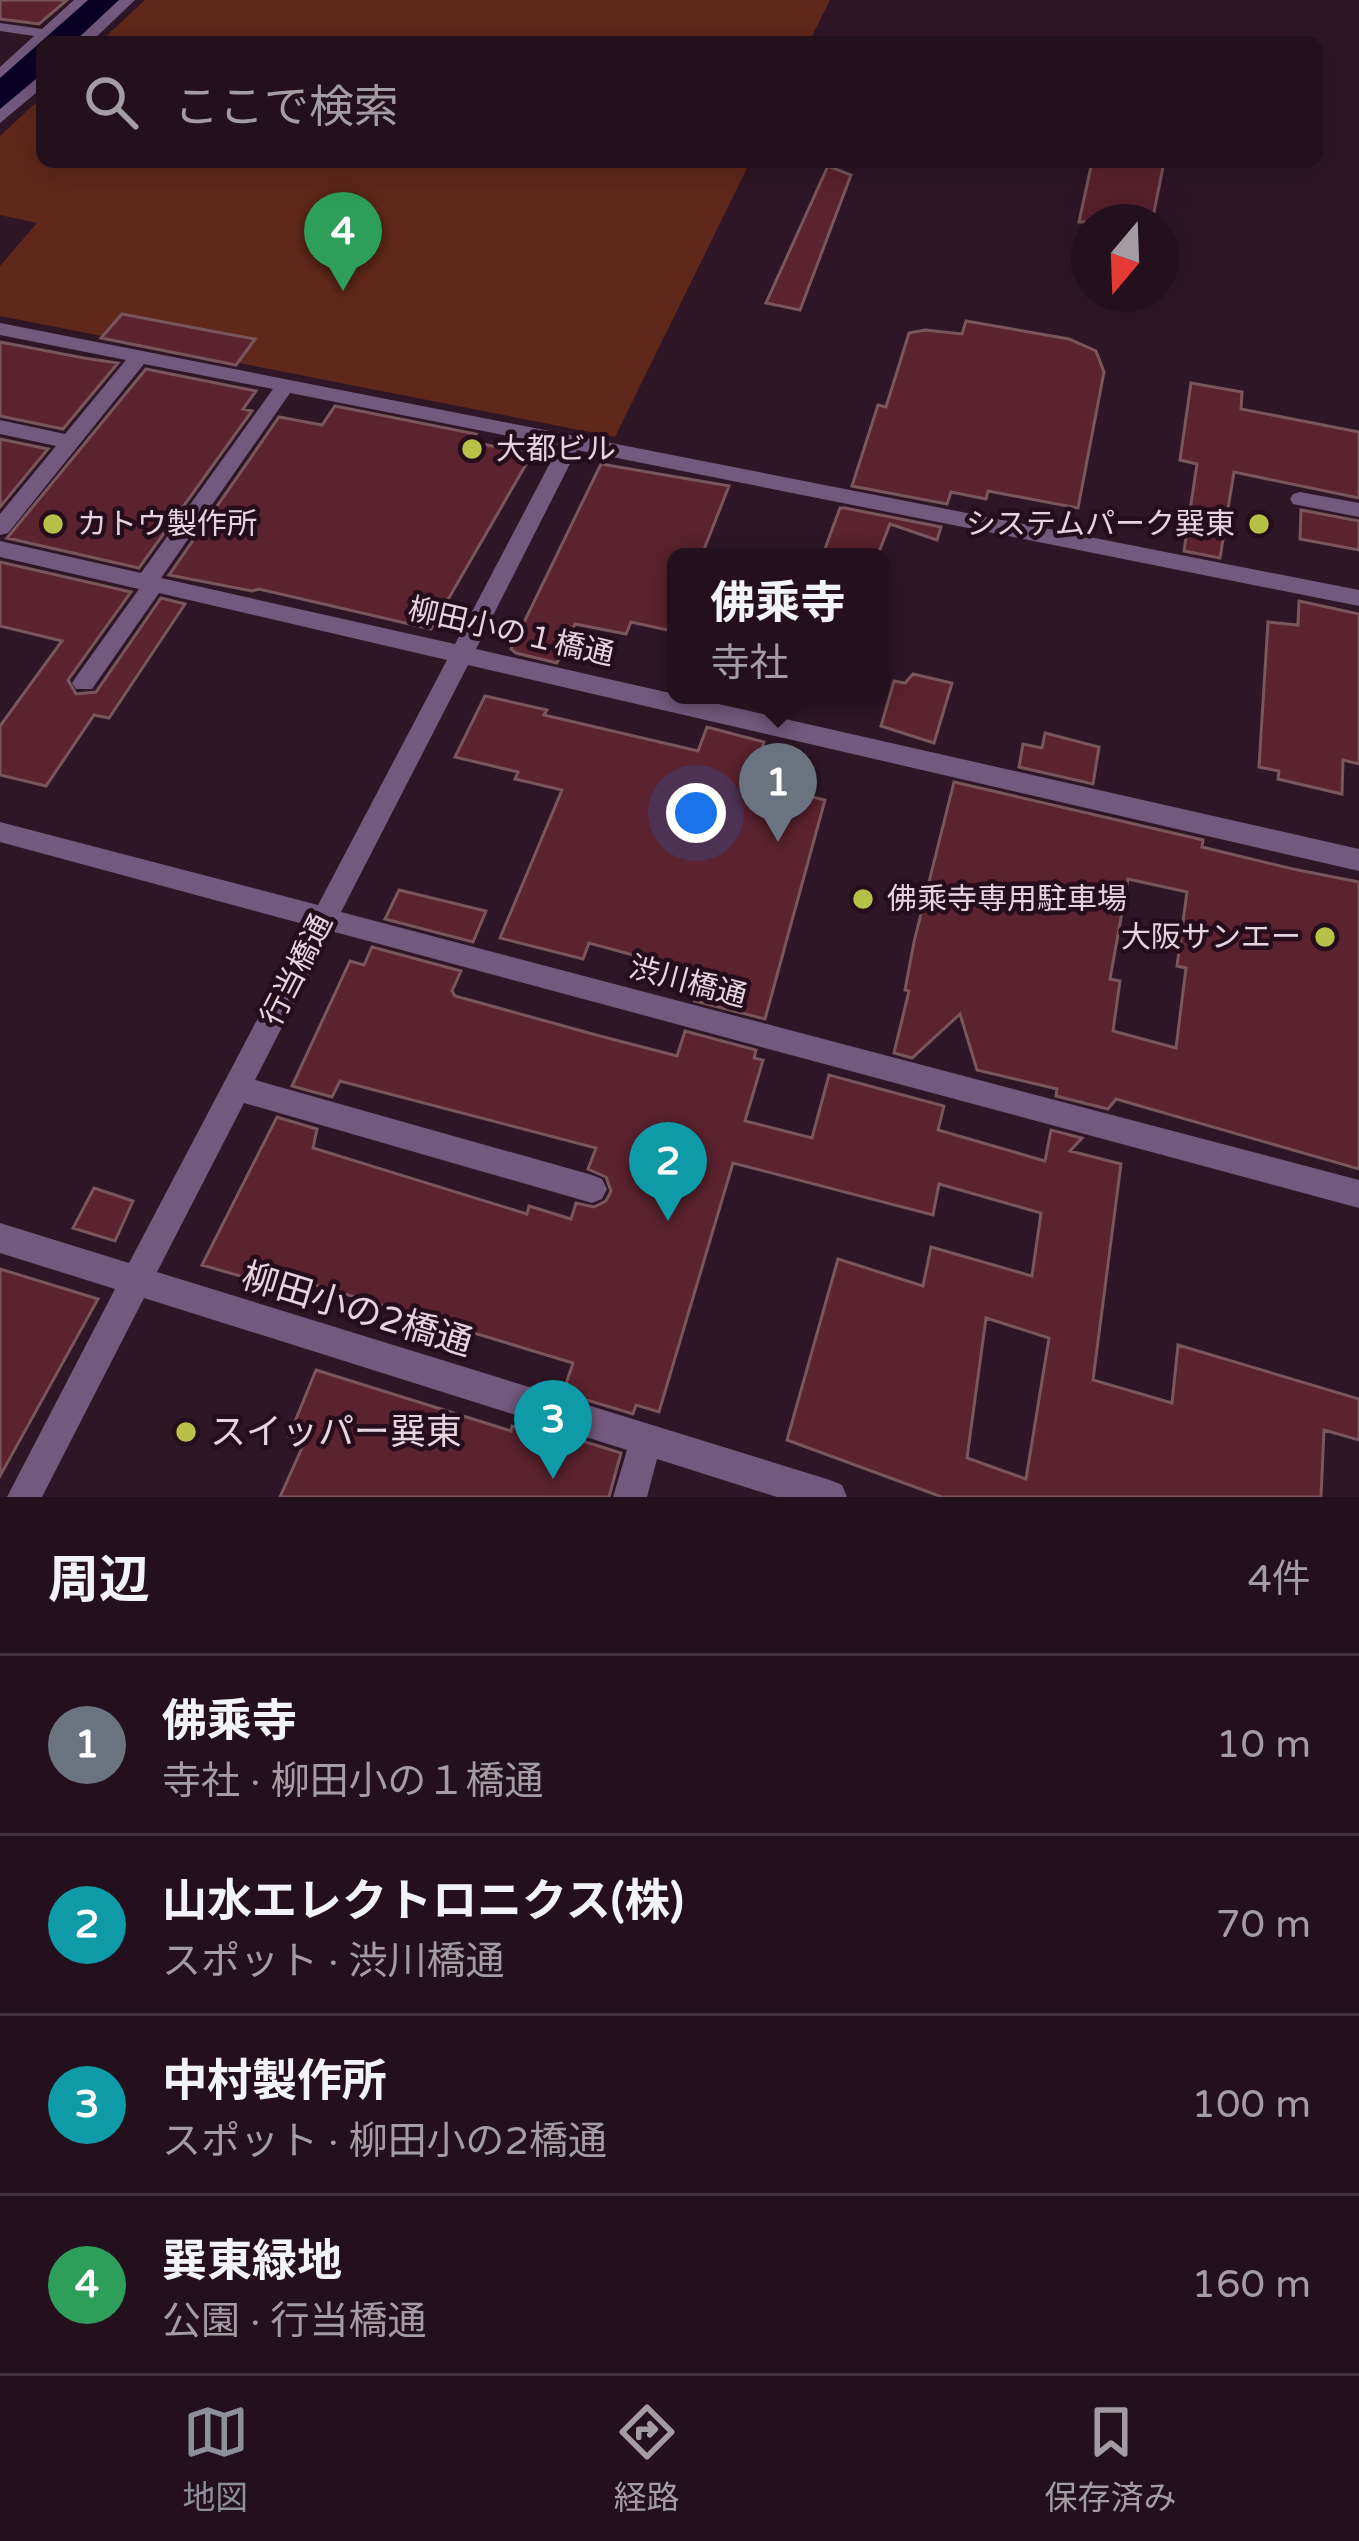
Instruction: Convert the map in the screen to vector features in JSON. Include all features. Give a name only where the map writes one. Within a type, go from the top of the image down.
[{"type":"street","points":[[89,36],[128,0]]},
{"type":"street","points":[[0,118],[36,85]]},
{"type":"street","points":[[0,329],[1359,598]]},
{"type":"street","points":[[0,528],[140,357]]},
{"type":"street","points":[[84,683],[285,386]]},
{"type":"street","points":[[0,427],[70,442]]},
{"type":"street","name":"行当橋通","points":[[25,1497],[571,443]]},
{"type":"street","points":[[1300,499],[1359,510]]},
{"type":"street","name":"柳田小の１橋通","points":[[0,549],[667,701]]},
{"type":"street","name":"柳田小の１橋通","points":[[678,704],[1359,860]]},
{"type":"street","name":"渋川橋通","points":[[0,832],[1359,1194]]},
{"type":"street","points":[[238,1088],[592,1189]]},
{"type":"street","name":"柳田小の2橋通","points":[[0,1238],[830,1497]]},
{"type":"street","points":[[630,1497],[646,1442]]},
{"type":"lane","points":[[43,36],[82,0]]},
{"type":"lane","points":[[0,27],[45,34]]},
{"type":"lane","points":[[0,74],[36,42]]},
{"type":"shaded area","points":[[145,0],[830,0],[812,36],[106,36]]},
{"type":"shaded area","points":[[36,103],[36,168],[747,168],[615,437],[0,316],[0,266],[37,223],[0,215],[0,136]]},
{"type":"building","points":[[0,0],[67,0],[39,24],[0,19]]},
{"type":"building","points":[[827,168],[851,175],[800,310],[766,303]]},
{"type":"building","points":[[1091,168],[1163,168],[1156,204],[1083,204]]},
{"type":"building","points":[[122,314],[255,339],[236,365],[101,338]]},
{"type":"building","points":[[966,321],[1069,339],[1096,351],[1104,372],[1078,508],[988,491],[986,499],[951,492],[947,504],[852,486],[878,405],[886,407],[909,333],[962,334]]},
{"type":"building","points":[[0,342],[118,363],[63,429],[0,416]]},
{"type":"building","points":[[146,369],[256,391],[243,409],[252,411],[139,568],[7,538]]},
{"type":"building","points":[[1191,383],[1242,392],[1241,409],[1359,432],[1359,498],[1234,472],[1220,558],[1184,551],[1197,464],[1180,460]]},
{"type":"building","points":[[335,406],[476,434],[472,442],[532,454],[431,629],[259,589],[169,575],[279,417],[322,425]]},
{"type":"building","points":[[0,439],[48,449],[0,507]]},
{"type":"building","points":[[601,464],[729,486],[705,548],[667,548],[667,630],[631,622],[626,634],[575,624],[557,663],[511,649]]},
{"type":"building","points":[[840,508],[941,527],[937,540],[890,524],[881,548],[825,548]]},
{"type":"building","points":[[1301,510],[1359,521],[1359,550],[1300,539]]},
{"type":"building","points":[[0,562],[131,592],[68,680],[76,694],[96,692],[161,598],[185,604],[109,718],[94,715],[46,786],[0,775],[0,726],[62,641],[0,626]]},
{"type":"building","points":[[1299,601],[1359,614],[1359,764],[1343,760],[1342,794],[1278,779],[1279,771],[1259,767],[1268,622],[1298,625]]},
{"type":"building","points":[[913,674],[952,683],[934,743],[881,726],[894,681],[905,683]]},
{"type":"building","points":[[485,696],[547,710],[544,715],[698,751],[707,727],[764,742],[750,782],[825,800],[765,1019],[695,1001],[699,991],[691,989],[696,972],[589,943],[583,959],[500,938],[562,790],[515,779],[518,772],[455,757]]},
{"type":"building","points":[[1045,733],[1099,747],[1093,784],[1019,767],[1023,744],[1042,748]]},
{"type":"building","points":[[954,782],[1203,840],[1202,847],[1359,882],[1359,1169],[1116,1099],[1108,1109],[1056,1096],[1057,1089],[977,1070],[960,1014],[912,1058],[894,1053],[909,991],[905,990]],"holes":[[[1128,879],[1187,892],[1177,966],[1186,968],[1176,1048],[1113,1031],[1120,981],[1110,979]]]},
{"type":"building","points":[[399,890],[486,911],[473,942],[385,919]]},
{"type":"building","points":[[372,947],[461,971],[452,991],[455,996],[677,1056],[685,1031],[756,1050],[754,1058],[763,1060],[745,1121],[812,1138],[829,1075],[944,1106],[938,1130],[1045,1161],[1051,1130],[1082,1138],[1070,1151],[1121,1164],[1093,1380],[1172,1403],[1178,1345],[1359,1399],[1359,1440],[1324,1430],[1321,1497],[942,1497],[787,1440],[838,1259],[923,1286],[931,1247],[1032,1276],[1041,1213],[939,1184],[933,1215],[733,1163],[659,1412],[636,1405],[633,1414],[563,1393],[573,1363],[259,1268],[254,1280],[202,1265],[277,1117],[317,1129],[313,1148],[527,1214],[529,1206],[571,1219],[576,1203],[594,1207],[606,1201],[611,1191],[606,1177],[588,1169],[596,1148],[340,1081],[332,1097],[292,1086],[350,961],[364,965]],"holes":[[[986,1318],[1049,1338],[1026,1479],[967,1458]]]},
{"type":"building","points":[[94,1188],[133,1201],[115,1241],[73,1228]]},
{"type":"building","points":[[0,1269],[98,1299],[0,1476]]},
{"type":"building","points":[[316,1370],[511,1431],[512,1426],[548,1438],[551,1431],[621,1453],[609,1497],[280,1497],[305,1441],[289,1436]]},
{"type":"waterway","points":[[64,36],[103,0]]},
{"type":"waterway","points":[[0,95],[36,62]]},
{"type":"place","name":"巽東緑地","points":[[343,291]]},
{"type":"place","name":"大都ビル","points":[[472,449]]},
{"type":"place","name":"カトウ製作所","points":[[53,524]]},
{"type":"place","name":"システムパーク巽東","points":[[1259,524]]},
{"type":"place","name":"佛乘寺","points":[[778,842]]},
{"type":"place","name":"佛乘寺専用駐車場","points":[[863,899]]},
{"type":"place","name":"大阪サンエー","points":[[1325,937]]},
{"type":"place","name":"山水エレクトロニクス(株)","points":[[668,1221]]},
{"type":"place","name":"スイッパー巽東","points":[[186,1432]]},
{"type":"place","name":"中村製作所","points":[[553,1479]]}]
